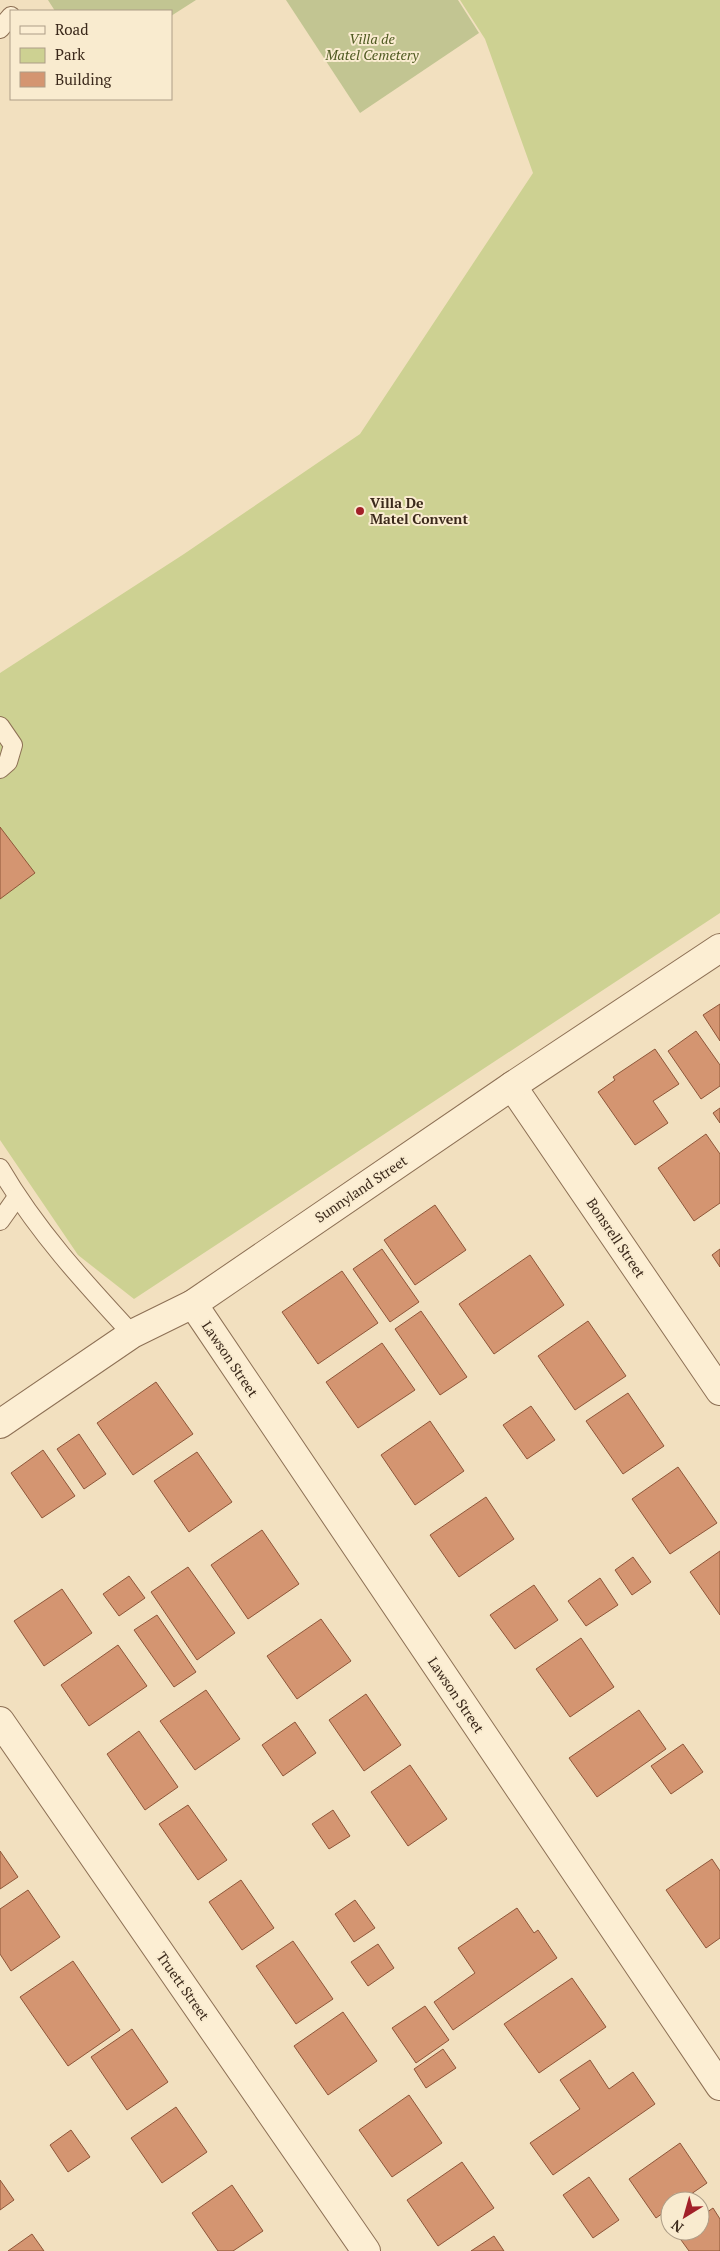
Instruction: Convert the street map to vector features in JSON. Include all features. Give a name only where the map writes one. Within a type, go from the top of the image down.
[{"type":"street","name":"Sunnyland Street","points":[[0,1424],[132,1334],[193,1304],[512,1086],[720,948]]},
{"type":"street","name":"Bonsrell Street","points":[[512,1086],[720,1390]]},
{"type":"street","name":"Lawson Street","points":[[193,1304],[720,2086]]},
{"type":"street","name":"Truett Street","points":[[0,1721],[366,2251]]},
{"type":"lane","points":[[0,29],[10,17]]},
{"type":"lane","points":[[0,726],[13,745],[8,762],[0,769]]},
{"type":"lane","points":[[0,1168],[17,1197],[78,1276],[132,1334]]},
{"type":"lane","points":[[0,1221],[17,1197]]},
{"type":"green space","points":[[48,0],[196,0],[172,15],[172,10],[54,10]]},
{"type":"green space","name":"Villa de Matel Cemetery","points":[[286,0],[458,0],[479,33],[360,113]]},
{"type":"green space","name":"Villa De Matel Convent","points":[[460,0],[720,0],[720,913],[134,1299],[78,1255],[0,1140],[0,673],[184,554],[360,434],[533,173],[485,39]]},
{"type":"building","points":[[0,827],[35,873],[0,899]]},
{"type":"building","points":[[720,1004],[720,1041],[703,1015]]},
{"type":"building","points":[[696,1031],[720,1065],[720,1086],[701,1099],[668,1051]]},
{"type":"building","points":[[655,1049],[679,1084],[653,1101],[668,1123],[635,1145],[598,1092],[615,1080],[613,1077]]},
{"type":"building","points":[[720,1108],[720,1123],[713,1113]]},
{"type":"building","points":[[706,1134],[720,1154],[720,1203],[694,1221],[658,1168]]},
{"type":"building","points":[[435,1205],[466,1250],[415,1285],[384,1240]]},
{"type":"building","points":[[382,1249],[419,1302],[390,1322],[353,1269]]},
{"type":"building","points":[[720,1249],[720,1267],[712,1255]]},
{"type":"building","points":[[530,1255],[564,1305],[494,1354],[459,1304]]},
{"type":"building","points":[[342,1271],[378,1323],[318,1364],[282,1312]]},
{"type":"building","points":[[421,1311],[467,1377],[440,1395],[395,1329]]},
{"type":"building","points":[[588,1321],[626,1376],[575,1410],[538,1356]]},
{"type":"building","points":[[382,1343],[415,1390],[358,1428],[326,1382]]},
{"type":"building","points":[[156,1382],[193,1434],[133,1475],[97,1423]]},
{"type":"building","points":[[628,1393],[664,1446],[623,1474],[586,1421]]},
{"type":"building","points":[[531,1406],[555,1440],[527,1459],[503,1425]]},
{"type":"building","points":[[430,1421],[464,1471],[415,1505],[381,1455]]},
{"type":"building","points":[[79,1434],[106,1474],[84,1489],[57,1449]]},
{"type":"building","points":[[43,1450],[75,1496],[42,1518],[11,1473]]},
{"type":"building","points":[[197,1452],[232,1502],[189,1532],[154,1481]]},
{"type":"building","points":[[678,1467],[717,1523],[670,1554],[632,1499]]},
{"type":"building","points":[[486,1497],[514,1539],[459,1577],[430,1535]]},
{"type":"building","points":[[262,1530],[299,1584],[248,1619],[211,1565]]},
{"type":"building","points":[[720,1551],[720,1615],[690,1572]]},
{"type":"building","points":[[633,1557],[651,1582],[632,1595],[615,1570]]},
{"type":"building","points":[[188,1567],[235,1633],[197,1660],[151,1592]]},
{"type":"building","points":[[129,1576],[145,1598],[119,1616],[103,1594]]},
{"type":"building","points":[[600,1578],[618,1605],[586,1626],[568,1601]]},
{"type":"building","points":[[534,1585],[558,1620],[515,1649],[490,1615]]},
{"type":"building","points":[[62,1589],[92,1633],[44,1666],[14,1621]]},
{"type":"building","points":[[157,1615],[196,1672],[174,1687],[134,1630]]},
{"type":"building","points":[[321,1619],[351,1661],[297,1699],[267,1656]]},
{"type":"building","points":[[581,1638],[614,1687],[570,1717],[536,1669]]},
{"type":"building","points":[[118,1645],[147,1686],[89,1726],[61,1685]]},
{"type":"building","points":[[206,1690],[240,1739],[195,1770],[160,1721]]},
{"type":"building","points":[[366,1694],[401,1745],[364,1771],[329,1720]]},
{"type":"building","points":[[639,1710],[666,1749],[597,1797],[569,1758]]},
{"type":"building","points":[[295,1722],[316,1753],[283,1776],[262,1745]]},
{"type":"building","points":[[139,1731],[178,1787],[145,1810],[107,1754]]},
{"type":"building","points":[[683,1744],[703,1772],[671,1794],[651,1766]]},
{"type":"building","points":[[410,1765],[447,1819],[408,1846],[371,1792]]},
{"type":"building","points":[[188,1805],[227,1860],[198,1880],[159,1824]]},
{"type":"building","points":[[333,1810],[350,1836],[329,1849],[312,1824]]},
{"type":"building","points":[[0,1851],[18,1877],[0,1889]]},
{"type":"building","points":[[712,1859],[720,1871],[720,1938],[706,1948],[666,1890]]},
{"type":"building","points":[[241,1880],[274,1928],[242,1950],[209,1902]]},
{"type":"building","points":[[28,1890],[60,1937],[11,1971],[0,1954],[0,1909]]},
{"type":"building","points":[[355,1900],[375,1928],[354,1942],[335,1914]]},
{"type":"building","points":[[517,1908],[534,1933],[538,1930],[557,1958],[453,2030],[434,2002],[475,1973],[458,1948]]},
{"type":"building","points":[[293,1941],[333,1999],[296,2024],[256,1966]]},
{"type":"building","points":[[378,1944],[394,1968],[368,1986],[351,1962]]},
{"type":"building","points":[[73,1961],[120,2030],[68,2066],[20,1997]]},
{"type":"building","points":[[572,1978],[606,2027],[539,2073],[504,2024]]},
{"type":"building","points":[[425,2006],[449,2040],[416,2063],[392,2028]]},
{"type":"building","points":[[343,2012],[377,2061],[328,2095],[294,2046]]},
{"type":"building","points":[[132,2029],[168,2082],[127,2110],[91,2057]]},
{"type":"building","points":[[443,2049],[456,2068],[426,2088],[414,2069]]},
{"type":"building","points":[[590,2060],[609,2089],[633,2072],[655,2104],[553,2175],[530,2143],[580,2109],[560,2080]]},
{"type":"building","points":[[409,2095],[442,2143],[392,2177],[359,2130]]},
{"type":"building","points":[[176,2107],[207,2152],[162,2183],[131,2138]]},
{"type":"building","points":[[71,2130],[90,2157],[68,2172],[50,2145]]},
{"type":"building","points":[[680,2143],[707,2183],[695,2191],[660,2191],[660,2215],[656,2218],[629,2179]]},
{"type":"building","points":[[462,2162],[494,2208],[438,2246],[407,2200]]},
{"type":"building","points":[[589,2177],[619,2220],[593,2238],[563,2195]]},
{"type":"building","points":[[0,2180],[14,2200],[0,2210]]},
{"type":"building","points":[[232,2185],[263,2231],[233,2251],[218,2251],[192,2213]]},
{"type":"building","points":[[713,2208],[720,2219],[720,2251],[689,2251],[682,2241],[710,2241],[710,2210]]},
{"type":"building","points":[[32,2234],[44,2251],[8,2251]]},
{"type":"building","points":[[494,2236],[504,2251],[471,2251]]},
{"type":"place","name":"Villa De Matel Convent","points":[[360,511]]}]
